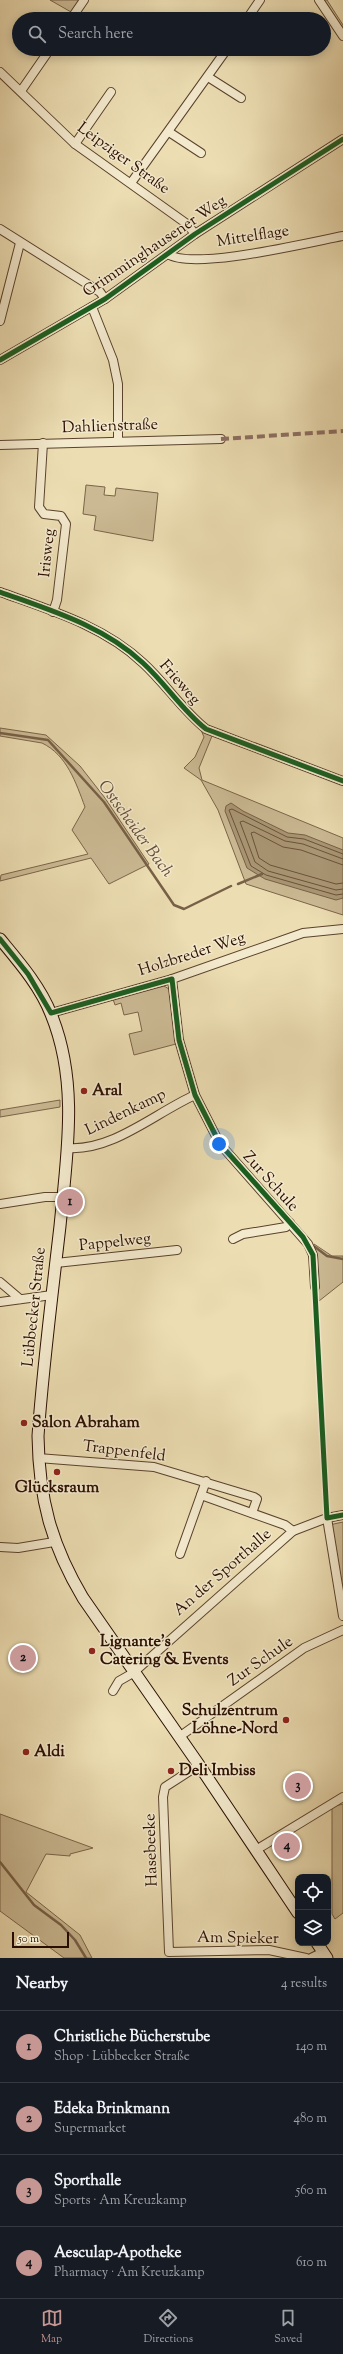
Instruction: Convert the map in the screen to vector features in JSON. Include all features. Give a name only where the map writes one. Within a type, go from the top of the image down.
[{"type":"main road","name":"Lübbecker Straße","points":[[0,939],[28,974],[51,1013],[66,1066],[69,1087],[68,1148],[40,1407],[38,1458],[43,1500],[54,1542],[69,1575],[83,1598],[133,1672],[180,1737],[296,1910]]},
{"type":"street","points":[[76,12],[84,0]]},
{"type":"street","points":[[252,12],[260,0]]},
{"type":"street","points":[[319,0],[327,12]]},
{"type":"street","points":[[331,18],[343,36]]},
{"type":"street","points":[[21,91],[45,56]]},
{"type":"street","points":[[131,183],[222,56]]},
{"type":"street","name":"Leipziger Straße","points":[[0,72],[75,144],[187,224],[195,234]]},
{"type":"street","points":[[208,77],[241,98]]},
{"type":"street","points":[[75,144],[111,92]]},
{"type":"street","points":[[169,132],[201,153]]},
{"type":"street","name":"Grimminghausener Weg","points":[[0,360],[105,299],[195,234],[343,139]]},
{"type":"street","points":[[0,229],[100,292],[105,299]]},
{"type":"street","name":"Mittelflage","points":[[168,254],[174,258],[189,259],[239,256],[343,236]]},
{"type":"street","points":[[0,320],[20,243]]},
{"type":"street","points":[[92,307],[113,360],[118,384],[118,441]]},
{"type":"street","name":"Dahlienstraße","points":[[0,445],[221,439]]},
{"type":"street","name":"Irisweg","points":[[43,443],[39,507],[44,514],[61,516],[66,524],[57,600],[53,612]]},
{"type":"street","name":"Frieweg","points":[[0,592],[53,612],[117,641],[143,662],[167,687],[193,719],[206,729],[343,782]]},
{"type":"street","name":"Holzbreder Weg","points":[[51,1013],[172,979],[302,933],[343,929]]},
{"type":"street","name":"Zur Schule","points":[[172,979],[179,1040],[196,1095],[226,1153],[303,1237],[313,1255],[315,1287]]},
{"type":"street","name":"Lindenkamp","points":[[68,1148],[84,1149],[109,1140],[196,1095]]},
{"type":"street","points":[[0,1204],[45,1197],[63,1197]]},
{"type":"street","points":[[233,1239],[243,1234],[286,1227],[290,1223]]},
{"type":"street","name":"Pappelweg","points":[[56,1263],[177,1250]]},
{"type":"street","points":[[0,1282],[20,1299]]},
{"type":"street","points":[[0,1302],[52,1296]]},
{"type":"street","name":"Trappenfeld","points":[[38,1458],[154,1467],[206,1481],[254,1497],[257,1499],[252,1512]]},
{"type":"street","points":[[180,1554],[206,1481]]},
{"type":"street","points":[[201,1495],[252,1512],[285,1525],[293,1531]]},
{"type":"street","name":"An der Sporthalle","points":[[133,1672],[293,1531],[327,1518],[343,1515]]},
{"type":"street","points":[[327,1518],[343,1616]]},
{"type":"street","points":[[0,1547],[18,1548],[54,1542]]},
{"type":"street","name":"Zur Schule","points":[[180,1737],[304,1648],[343,1630]]},
{"type":"street","points":[[113,1691],[119,1681],[133,1672]]},
{"type":"street","name":"Hasebeeke","points":[[169,1952],[163,1797],[165,1787],[199,1765]]},
{"type":"street","points":[[256,1850],[343,1797]]},
{"type":"street","name":"Am Spieker","points":[[169,1952],[269,1950],[306,1958]]},
{"type":"street","points":[[311,1958],[322,1951]]},
{"type":"shaded area","points":[[50,0],[79,0],[71,12]]},
{"type":"shaded area","points":[[322,0],[327,0],[343,25],[343,32],[331,12]]},
{"type":"shaded area","points":[[86,485],[105,487],[104,495],[115,496],[116,488],[158,493],[153,541],[94,530],[96,516],[83,514]]},
{"type":"shaded area","points":[[0,728],[46,735],[80,766],[105,798],[149,864],[109,884],[91,858],[0,881],[1,875],[88,854],[72,830],[85,807],[70,770],[51,748],[42,743],[0,736]]},
{"type":"shaded area","points":[[201,730],[212,736],[199,768],[202,780],[343,838],[343,915],[246,884],[218,810],[201,780],[184,768],[195,757],[204,737]]},
{"type":"shaded area","points":[[164,986],[169,989],[176,1044],[134,1055],[129,1034],[142,1031],[138,1012],[124,1015],[121,1003],[115,1005],[113,999]]},
{"type":"shaded area","points":[[60,1100],[60,1107],[0,1117],[0,1110]]},
{"type":"shaded area","points":[[314,1244],[332,1256],[343,1256],[343,1282],[319,1301]]},
{"type":"shaded area","points":[[343,1522],[343,1604],[329,1525]]},
{"type":"shaded area","points":[[343,1804],[343,1913],[335,1919],[332,1914],[332,1807]]},
{"type":"shaded area","points":[[0,1814],[93,1848],[70,1854],[70,1856],[46,1854],[26,1892],[80,1935],[92,1958],[64,1958],[0,1911]]},
{"type":"water","points":[[231,803],[243,811],[288,833],[305,835],[343,850],[343,898],[336,900],[265,879],[247,868],[225,811],[226,806]]},
{"type":"waterway","name":"Ostscheider Bach","points":[[0,733],[48,740],[104,802],[174,905],[184,909],[231,886]]},
{"type":"waterway","name":"Ostscheider Bach","points":[[238,884],[262,874]]},
{"type":"waterway","points":[[315,1247],[327,1256],[343,1259]]},
{"type":"waterway","points":[[0,1862],[34,1905],[61,1925],[75,1940],[86,1958]]},
{"type":"marked path","points":[[221,439],[343,431]]},
{"type":"cycle path","points":[[0,360],[105,299],[195,234],[343,139]]},
{"type":"cycle path","points":[[0,592],[76,620],[128,650],[143,663],[189,714],[206,729],[343,781]]},
{"type":"cycle path","points":[[0,939],[28,974],[51,1013],[172,979],[179,1040],[195,1095],[220,1144],[303,1237],[313,1255],[327,1518],[343,1515]]},
{"type":"place","name":"Aral","points":[[84,1091]]},
{"type":"place","name":"Christliche Bücherstube","points":[[70,1202]]},
{"type":"place","name":"Salon Abraham","points":[[24,1423]]},
{"type":"place","name":"Glücksraum","points":[[57,1472]]},
{"type":"place","name":"Lignante's Catering & Events","points":[[92,1651]]},
{"type":"place","name":"Edeka Brinkmann","points":[[23,1658]]},
{"type":"place","name":"Schulzentrum Löhne-Nord","points":[[286,1720]]},
{"type":"place","name":"Aldi","points":[[26,1752]]},
{"type":"place","name":"Deli Imbiss","points":[[171,1771]]},
{"type":"place","name":"Sporthalle","points":[[298,1786]]},
{"type":"place","name":"Aesculap-Apotheke","points":[[287,1846]]}]
